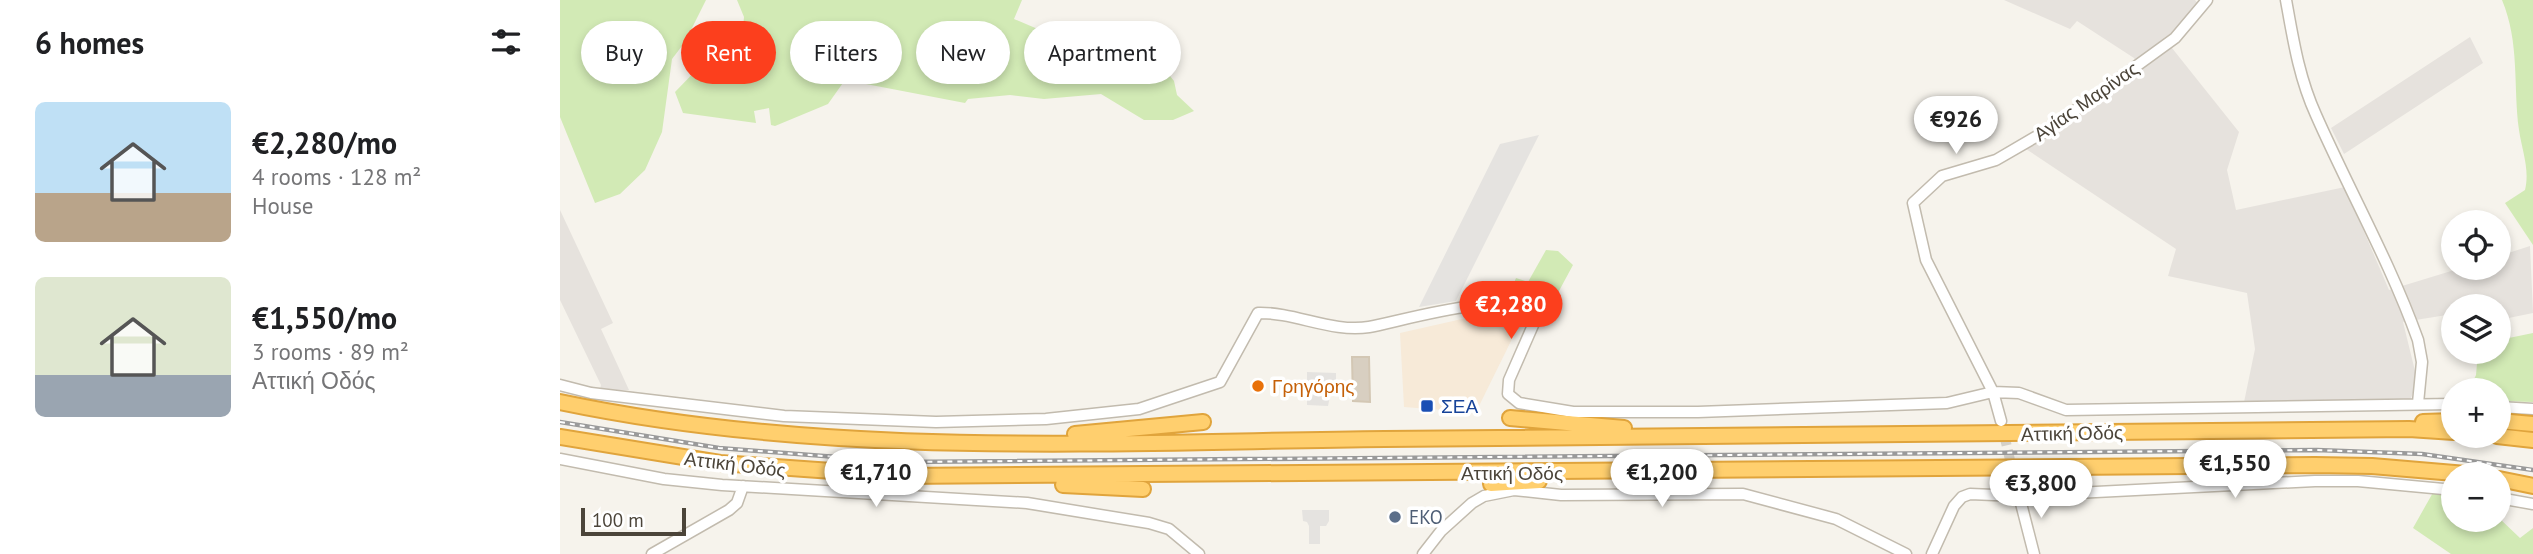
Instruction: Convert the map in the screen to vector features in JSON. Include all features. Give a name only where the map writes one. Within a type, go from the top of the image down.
[{"type":"highway","name":"Αττική Οδός","points":[[560,402],[670,422],[774,435],[869,442],[1009,443],[1667,434],[2441,432]]},
{"type":"highway","points":[[1510,418],[1579,422],[1667,434]]},
{"type":"highway","points":[[2343,430],[2368,423],[2441,421]]},
{"type":"highway","points":[[1009,443],[1058,435],[1203,422]]},
{"type":"highway","points":[[2511,422],[2533,424]]},
{"type":"highway","name":"Αττική Οδός","points":[[560,437],[667,456],[798,471],[902,476],[2315,465],[2372,466],[2441,472]]},
{"type":"highway","points":[[2511,438],[2533,440]]},
{"type":"highway","points":[[1491,484],[1693,478],[1751,471]]},
{"type":"highway","points":[[1007,476],[1040,484],[1143,489]]},
{"type":"highway","points":[[2511,482],[2529,485]]},
{"type":"street","name":"Αγίας Μαρίνας","points":[[1993,392],[1926,260],[1913,203],[1941,176],[1996,160],[2051,128],[2175,38],[2207,0]]},
{"type":"street","points":[[2286,0],[2301,73],[2315,114],[2359,201],[2418,340],[2422,362],[2418,403]]},
{"type":"street","points":[[560,385],[591,393],[784,416],[936,422],[1046,419],[1139,409],[1210,388],[1227,374],[1258,313],[1350,329],[1463,306],[1518,305],[1531,313],[1534,323],[1510,380],[1508,394],[1519,403],[1573,412],[1825,408],[1947,402],[1993,392],[2019,393],[2066,410],[2441,404]]},
{"type":"street","points":[[1993,392],[2001,421]]},
{"type":"street","points":[[2511,408],[2533,409]]},
{"type":"street","points":[[560,459],[664,479],[1027,503],[1149,523],[1168,530],[1199,554]]},
{"type":"street","points":[[2015,480],[2035,554]]},
{"type":"street","points":[[1932,554],[1962,497],[1970,494],[2018,496],[2315,481],[2358,481],[2441,489]]},
{"type":"street","points":[[652,554],[729,510],[737,503],[743,486]]},
{"type":"street","points":[[1423,554],[1441,531],[1472,503],[1485,496],[1514,490],[1560,495],[1743,494],[1836,519],[1906,554]]},
{"type":"street","points":[[2511,500],[2533,504]]},
{"type":"shaded area","points":[[2004,0],[2195,0],[2200,6],[2185,24],[2164,38],[2239,132],[2227,170],[2236,210],[2345,187],[2389,290],[2441,274],[2441,280],[2511,280],[2511,252],[2530,246],[2533,313],[2511,318],[2511,294],[2441,294],[2441,316],[2403,322],[2415,371],[2415,387],[2410,401],[2243,407],[2255,349],[2247,293],[2168,276],[2176,249],[2026,149],[2140,69],[2134,58],[2077,21],[2070,29]]},
{"type":"shaded area","points":[[2470,37],[2483,63],[2344,154],[2331,128]]},
{"type":"shaded area","points":[[1539,135],[1456,301],[1419,307],[1500,144]]},
{"type":"shaded area","points":[[560,210],[613,323],[601,329],[629,390],[600,390],[601,385],[560,300]]},
{"type":"shaded area","points":[[1484,314],[1509,322],[1513,337],[1479,406],[1468,412],[1404,407],[1400,333]]},
{"type":"shaded area","points":[[1307,372],[1336,373],[1336,386],[1332,386],[1328,406],[1307,405]]},
{"type":"shaded area","points":[[1302,510],[1329,510],[1329,521],[1326,526],[1320,526],[1320,544],[1309,544],[1309,526],[1303,521]]},
{"type":"green space","points":[[560,0],[706,0],[696,21],[681,21],[681,47],[672,59],[662,132],[645,170],[620,194],[595,203],[560,117]]},
{"type":"green space","points":[[737,0],[1022,0],[1014,19],[1024,23],[1024,84],[1175,84],[1177,95],[1194,111],[1173,120],[1144,120],[1101,94],[1044,99],[1010,95],[968,99],[965,103],[866,84],[902,84],[902,21],[790,21],[790,84],[842,84],[828,104],[775,126],[771,125],[769,108],[754,111],[756,123],[683,113],[675,92],[683,84],[776,84],[776,21],[744,21]]},
{"type":"green space","points":[[2502,0],[2533,0],[2533,245],[2505,203],[2525,190],[2527,175],[2517,114],[2514,48]]},
{"type":"green space","points":[[1546,250],[1558,251],[1573,265],[1553,302],[1510,299],[1516,278],[1528,282]]},
{"type":"green space","points":[[2533,333],[2533,402],[2511,401],[2511,378],[2475,378],[2477,364],[2511,364],[2511,338]]},
{"type":"green space","points":[[2435,489],[2441,490],[2441,532],[2511,532],[2511,529],[2520,538],[2533,528],[2533,554],[2451,554],[2413,528]]},
{"type":"building","points":[[1352,357],[1369,357],[1370,402],[1353,401]]},
{"type":"tunnel","points":[[2001,421],[2013,473]]},
{"type":"railway","points":[[560,422],[719,448],[902,462],[2317,450],[2422,454],[2533,470]]},
{"type":"place","name":"Γρηγόρης","points":[[1258,386]]},
{"type":"place","name":"ΣΕΑ","points":[[1427,406]]},
{"type":"place","name":"EKO","points":[[1395,517]]}]
